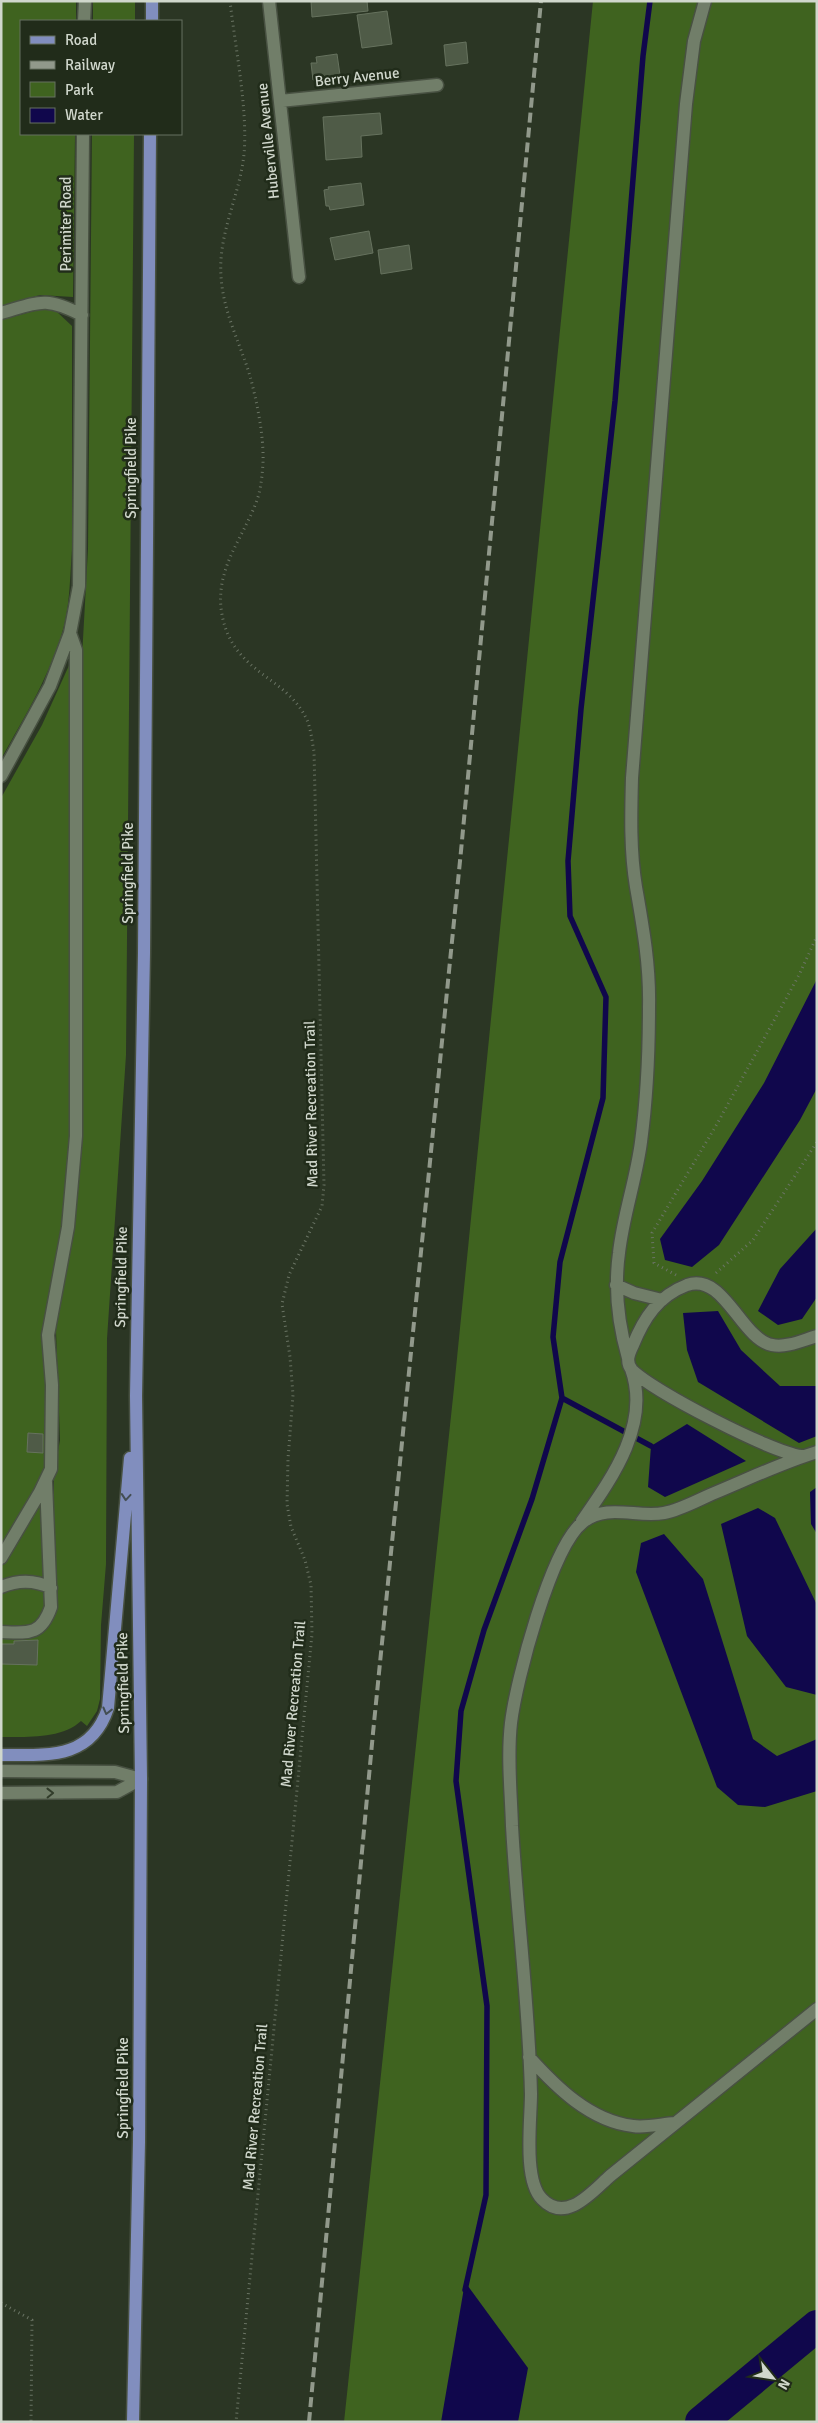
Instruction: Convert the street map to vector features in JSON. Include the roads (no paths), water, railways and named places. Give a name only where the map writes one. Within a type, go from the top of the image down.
[{"type":"main road","points":[[152,1],[152,20]]},
{"type":"main road","name":"Springfield Pike","points":[[133,2422],[140,2142],[141,1779],[136,1396],[144,933],[150,135]]},
{"type":"main road","points":[[1,1755],[57,1754],[72,1750],[85,1743],[98,1732],[104,1723],[108,1708],[136,1396]]},
{"type":"street","points":[[84,1],[84,20]]},
{"type":"street","name":"Huberville Avenue","points":[[269,1],[299,277]]},
{"type":"street","points":[[705,1],[694,41],[686,104],[632,778],[632,834],[636,886],[647,951],[649,1004],[648,1068],[641,1143],[619,1252],[616,1285],[620,1331],[638,1394],[634,1422],[617,1467],[563,1549],[541,1605],[526,1650],[511,1721],[509,1753],[513,1838],[529,2057],[533,2182],[542,2200],[551,2206],[561,2209],[578,2204],[817,2008]]},
{"type":"street","name":"Berry Avenue","points":[[280,101],[437,85]]},
{"type":"street","name":"Perimiter Road","points":[[1,776],[50,686],[70,633],[79,586],[84,135]]},
{"type":"street","points":[[1,313],[48,301],[63,305],[82,315]]},
{"type":"street","points":[[1,1558],[51,1469],[53,1443],[48,1335],[68,1228],[76,1136],[76,650],[70,633]]},
{"type":"street","points":[[616,1285],[634,1293],[662,1300]]},
{"type":"street","points":[[629,1363],[642,1323],[662,1300],[688,1285],[703,1285],[713,1289],[734,1309],[751,1333],[759,1340],[772,1345],[783,1346],[817,1336]]},
{"type":"street","points":[[629,1363],[670,1396],[782,1452],[803,1456]]},
{"type":"street","points":[[580,1525],[584,1521],[598,1515],[613,1512],[663,1513],[817,1452]]},
{"type":"street","points":[[1,1632],[27,1633],[39,1629],[47,1620],[51,1607],[46,1480]]},
{"type":"street","points":[[1,1587],[10,1583],[29,1581],[51,1588]]},
{"type":"street","points":[[1,1771],[115,1772],[141,1779]]},
{"type":"street","points":[[1,1793],[117,1792],[141,1779]]},
{"type":"street","points":[[529,2057],[568,2096],[587,2109],[617,2123],[633,2126],[676,2122]]},
{"type":"water","points":[[817,979],[817,1088],[800,1120],[719,1245],[692,1267],[665,1260],[660,1239],[702,1181],[764,1083]]},
{"type":"water","points":[[817,1228],[817,1297],[802,1319],[778,1325],[758,1311],[780,1269]]},
{"type":"water","points":[[718,1311],[741,1350],[780,1386],[817,1386],[817,1436],[799,1443],[698,1382],[687,1350],[683,1313]]},
{"type":"water","points":[[687,1424],[746,1461],[665,1497],[648,1487],[651,1446]]},
{"type":"water","points":[[817,1487],[817,1534],[811,1524],[810,1492]]},
{"type":"water","points":[[758,1508],[775,1518],[817,1605],[817,1695],[786,1687],[747,1636],[721,1524]]},
{"type":"water","points":[[664,1534],[703,1579],[753,1739],[777,1756],[817,1739],[817,1791],[765,1807],[738,1805],[717,1787],[636,1572],[641,1543]]},
{"type":"water","points":[[465,2282],[528,2368],[518,2422],[441,2422]]},
{"type":"waterway","points":[[465,2290],[486,2195],[487,2006],[456,1781],[461,1711],[484,1630],[532,1499],[562,1398],[553,1337],[560,1262],[603,1098],[606,997],[570,916],[568,861],[581,709],[615,401],[643,56],[650,1]]},
{"type":"waterway","points":[[562,1398],[651,1446]]},
{"type":"waterway","points":[[701,2422],[817,2326]]},
{"type":"railway","points":[[309,2422],[373,1733],[461,851],[541,1]]}]
